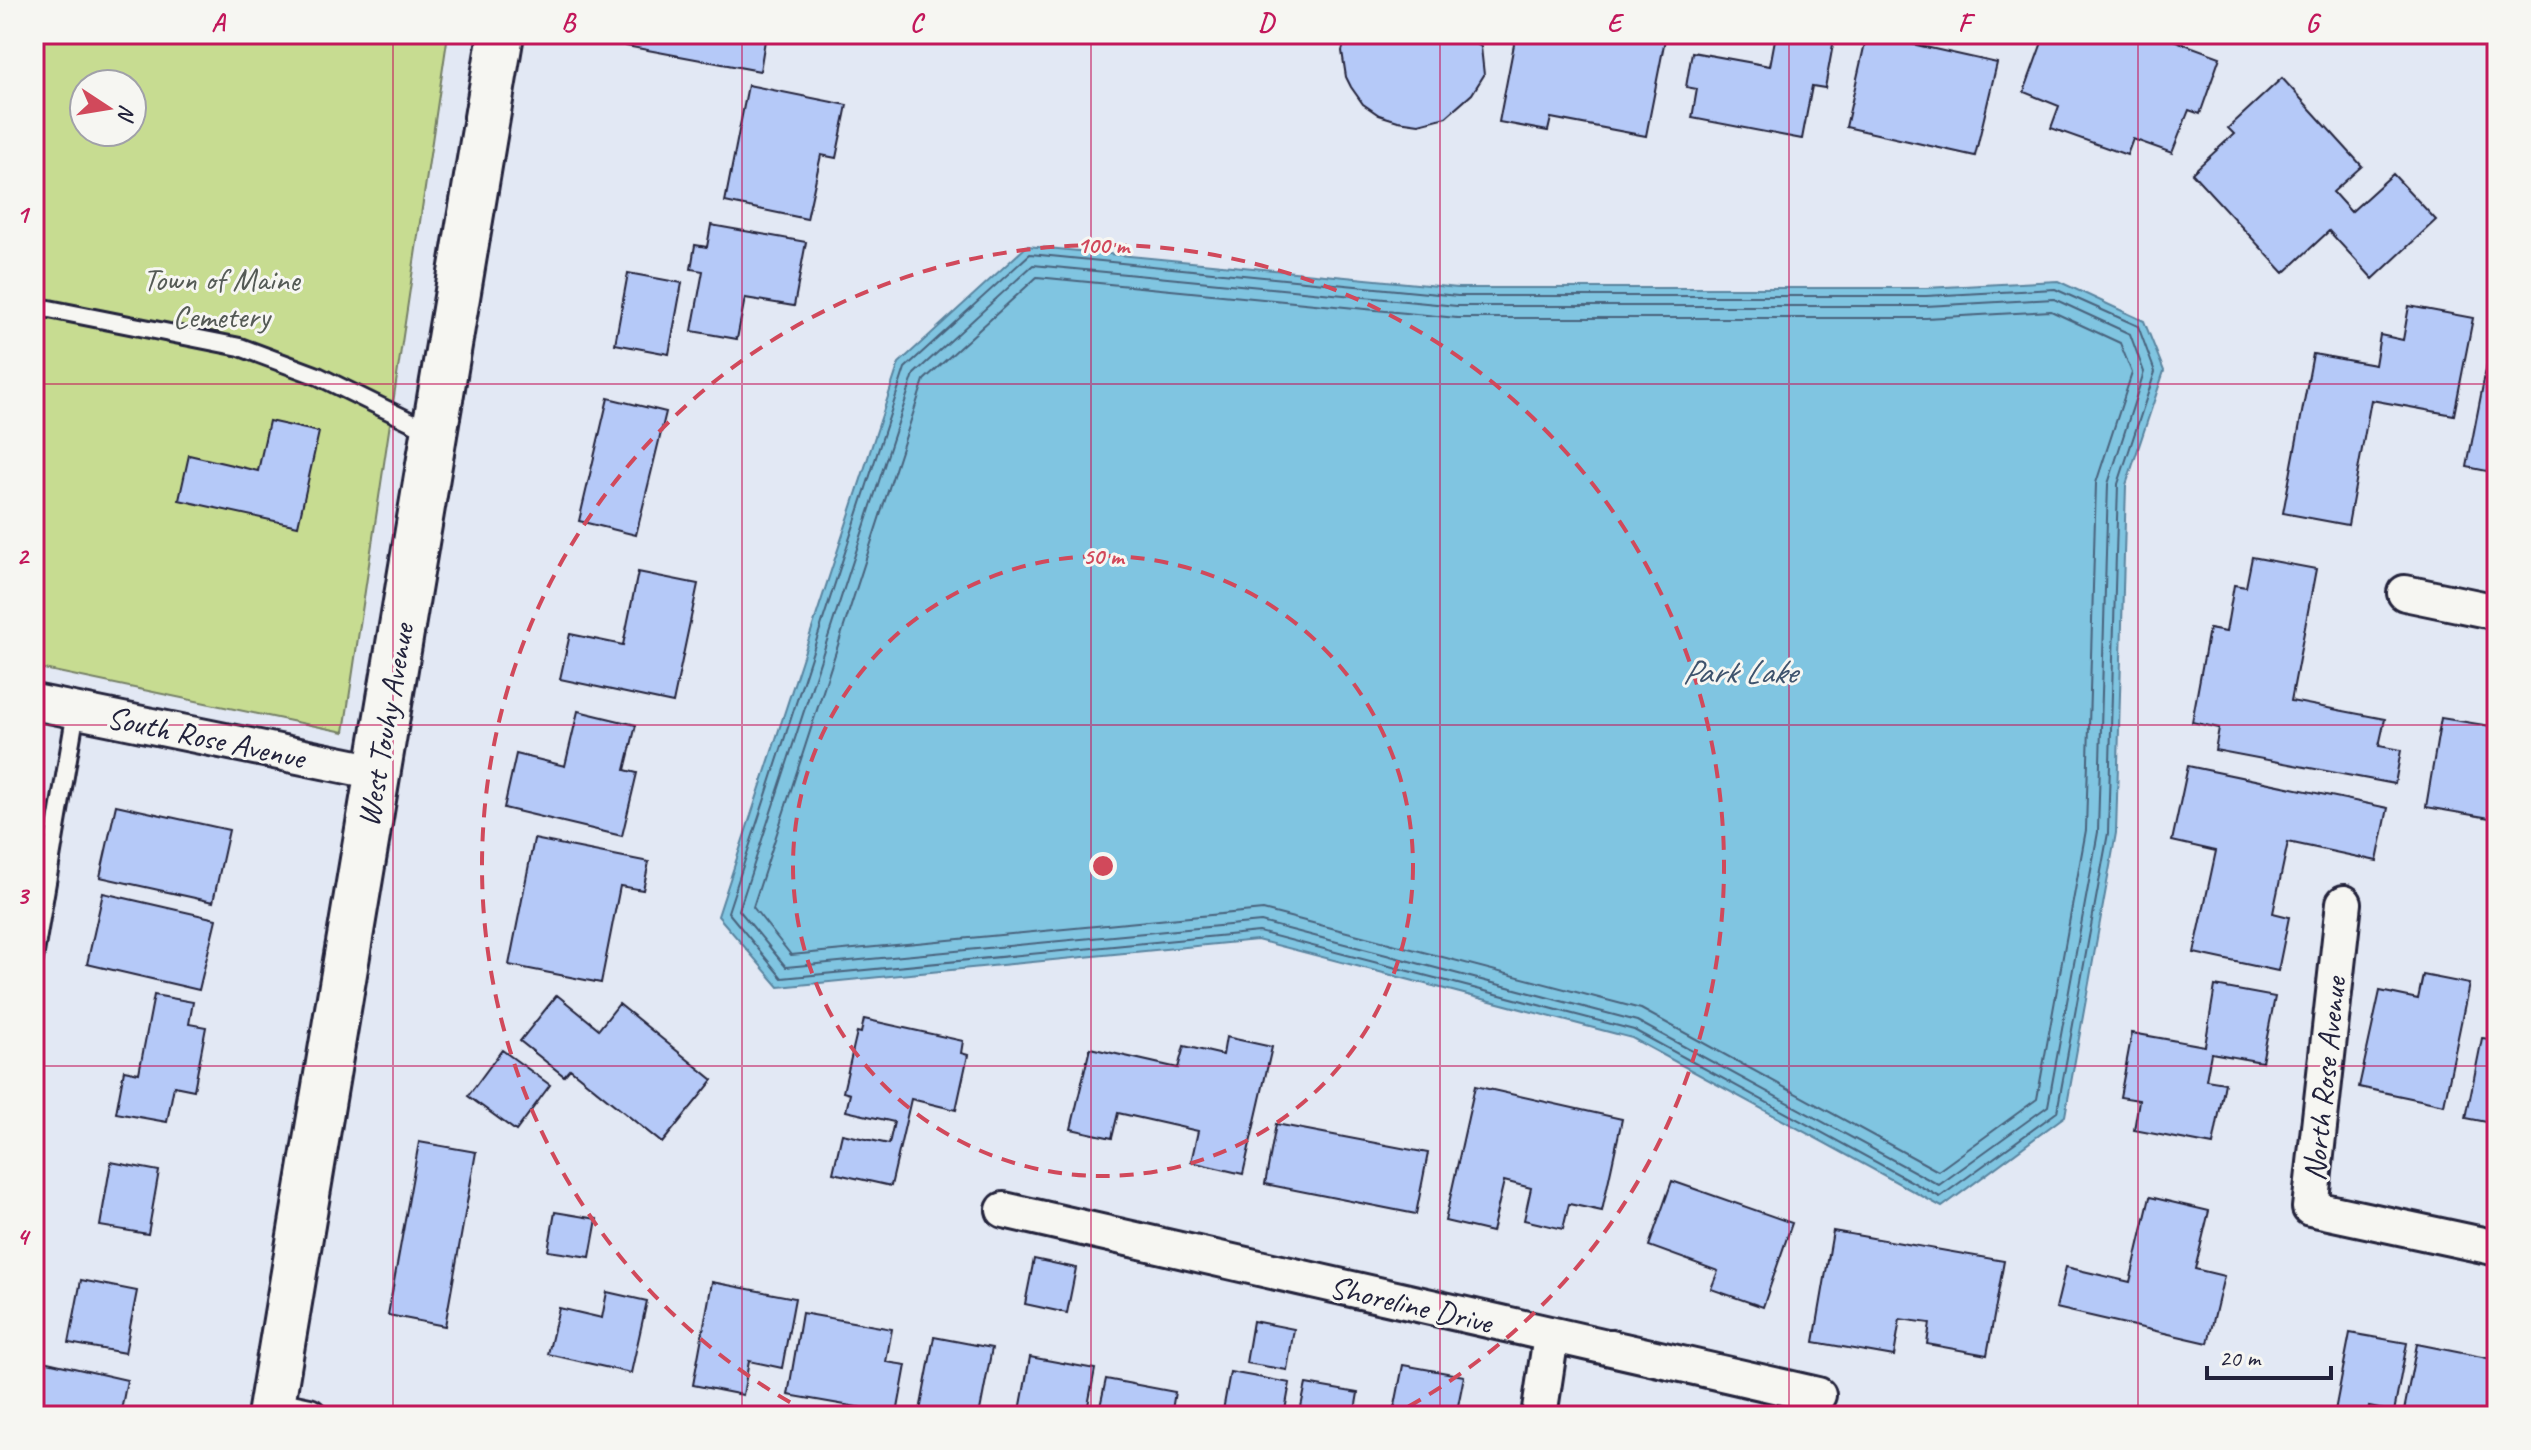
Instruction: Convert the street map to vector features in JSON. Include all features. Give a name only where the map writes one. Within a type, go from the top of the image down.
[{"type":"main road","name":"West Touhy Avenue","points":[[283,1413],[377,772],[501,34]]},
{"type":"street","points":[[2405,593],[2497,612]]},
{"type":"street","name":"South Rose Avenue","points":[[34,702],[377,772]]},
{"type":"street","name":"North Rose Avenue","points":[[2344,903],[2310,1208],[2497,1248]]},
{"type":"street","name":"Shoreline Drive","points":[[1004,1210],[1818,1395]]},
{"type":"street","points":[[1539,1416],[1551,1336]]},
{"type":"lane","points":[[34,306],[240,347],[318,376],[434,433]]},
{"type":"lane","points":[[34,959],[76,711]]},
{"type":"green space","name":"Town of Maine Cemetery","points":[[34,34],[448,34],[344,732],[34,667]]},
{"type":"water","name":"Park Lake","points":[[1027,246],[1458,288],[1926,288],[2058,281],[2144,321],[2164,371],[2126,485],[2116,833],[2065,1116],[1942,1207],[1632,1038],[1257,940],[779,987],[718,916],[899,363]]},
{"type":"building","points":[[628,34],[766,34],[760,71],[626,46]]},
{"type":"building","points":[[1347,34],[1469,34],[1470,39],[1481,47],[1484,75],[1472,94],[1446,117],[1419,124],[1398,121],[1379,115],[1363,104],[1351,87],[1346,77],[1342,51]]},
{"type":"building","points":[[1516,34],[1666,34],[1646,136],[1551,118],[1548,131],[1499,122]]},
{"type":"building","points":[[1776,34],[1834,39],[1825,88],[1812,86],[1802,139],[1692,118],[1697,89],[1686,87],[1692,52],[1770,66]]},
{"type":"building","points":[[1867,34],[1997,63],[1975,156],[1846,127]]},
{"type":"building","points":[[2045,34],[2157,34],[2220,57],[2200,114],[2189,110],[2172,153],[2133,139],[2127,155],[2051,128],[2059,106],[2024,92]]},
{"type":"building","points":[[2282,78],[2362,166],[2333,192],[2351,212],[2393,174],[2436,220],[2373,279],[2329,231],[2284,273],[2192,173],[2234,134],[2228,128]]},
{"type":"building","points":[[748,85],[847,105],[836,158],[821,155],[807,219],[725,202]]},
{"type":"building","points":[[711,225],[806,242],[794,306],[745,298],[737,339],[692,331],[703,271],[691,269],[695,245],[707,247]]},
{"type":"building","points":[[628,273],[682,283],[669,354],[615,344]]},
{"type":"building","points":[[2409,306],[2473,318],[2454,415],[2371,400],[2348,525],[2283,513],[2313,354],[2375,365],[2380,335],[2403,340]]},
{"type":"building","points":[[2488,359],[2497,361],[2497,473],[2467,467]]},
{"type":"building","points":[[608,398],[666,412],[636,535],[579,521]]},
{"type":"building","points":[[269,421],[319,432],[298,526],[179,500],[189,455],[258,471]]},
{"type":"building","points":[[2252,557],[2316,569],[2291,701],[2385,719],[2379,746],[2401,750],[2395,784],[2215,750],[2219,728],[2192,722],[2209,629],[2226,632],[2234,585],[2246,587]]},
{"type":"building","points":[[638,572],[698,584],[673,703],[560,679],[570,634],[623,645]]},
{"type":"building","points":[[578,711],[636,725],[625,770],[637,773],[622,836],[504,808],[516,754],[565,766]]},
{"type":"building","points":[[2441,718],[2497,727],[2497,777],[2490,818],[2426,807]]},
{"type":"building","points":[[2188,766],[2388,808],[2377,861],[2288,842],[2273,913],[2289,917],[2278,971],[2194,953],[2216,851],[2172,841]]},
{"type":"building","points":[[116,805],[229,830],[213,902],[100,877]]},
{"type":"building","points":[[534,839],[649,862],[643,890],[620,886],[601,983],[509,965]]},
{"type":"building","points":[[2497,866],[2497,916],[2488,914]]},
{"type":"building","points":[[103,893],[216,919],[199,990],[87,964]]},
{"type":"building","points":[[2423,975],[2469,984],[2444,1105],[2359,1087],[2380,991],[2418,999]]},
{"type":"building","points":[[2215,986],[2275,997],[2262,1062],[2211,1053],[2206,1080],[2225,1083],[2213,1145],[2134,1130],[2139,1100],[2120,1097],[2132,1033],[2205,1046]]},
{"type":"building","points":[[154,995],[193,1002],[189,1024],[206,1027],[194,1090],[174,1086],[167,1122],[116,1113],[124,1070],[139,1073]]},
{"type":"building","points":[[557,995],[599,1029],[619,1004],[713,1080],[662,1143],[570,1069],[564,1076],[520,1041]]},
{"type":"building","points":[[864,1019],[963,1041],[961,1053],[968,1055],[956,1110],[911,1099],[891,1186],[833,1173],[842,1134],[889,1144],[894,1122],[846,1111],[850,1094],[843,1092],[857,1032],[861,1033]]},
{"type":"building","points":[[1226,1037],[1272,1047],[1243,1174],[1191,1162],[1198,1131],[1118,1113],[1112,1138],[1071,1129],[1090,1048],[1178,1068],[1184,1046],[1223,1055]]},
{"type":"building","points":[[2482,1038],[2497,1040],[2497,1124],[2466,1118]]},
{"type":"building","points":[[502,1050],[550,1085],[516,1131],[468,1096]]},
{"type":"building","points":[[1475,1086],[1622,1119],[1602,1211],[1569,1204],[1563,1229],[1524,1220],[1531,1188],[1504,1181],[1492,1232],[1445,1221]]},
{"type":"building","points":[[1276,1124],[1428,1153],[1416,1214],[1265,1184]]},
{"type":"building","points":[[419,1142],[476,1152],[445,1326],[388,1315]]},
{"type":"building","points":[[111,1162],[159,1171],[148,1234],[100,1226]]},
{"type":"building","points":[[1672,1181],[1792,1223],[1763,1307],[1711,1289],[1718,1271],[1649,1246]]},
{"type":"building","points":[[2150,1197],[2209,1211],[2195,1269],[2224,1276],[2208,1343],[2056,1308],[2066,1267],[2130,1282]]},
{"type":"building","points":[[555,1212],[597,1219],[590,1257],[548,1251]]},
{"type":"building","points":[[1833,1231],[2004,1261],[1987,1355],[1927,1344],[1930,1323],[1900,1319],[1894,1356],[1814,1342]]},
{"type":"building","points":[[1034,1259],[1076,1268],[1067,1313],[1025,1304]]},
{"type":"building","points":[[81,1280],[137,1291],[125,1353],[69,1343]]},
{"type":"building","points":[[712,1282],[795,1298],[782,1368],[749,1361],[743,1395],[693,1385]]},
{"type":"building","points":[[607,1292],[647,1301],[631,1373],[548,1354],[559,1308],[602,1318]]},
{"type":"building","points":[[802,1313],[892,1329],[886,1362],[906,1365],[897,1414],[788,1395]]},
{"type":"building","points":[[1253,1321],[1294,1329],[1287,1370],[1246,1363]]},
{"type":"building","points":[[2350,1333],[2407,1343],[2394,1412],[2369,1407],[2367,1416],[2334,1416]]},
{"type":"building","points":[[934,1337],[992,1348],[979,1416],[919,1416]]},
{"type":"building","points":[[2417,1344],[2497,1360],[2487,1416],[2403,1416]]},
{"type":"building","points":[[1030,1357],[1095,1369],[1086,1416],[1019,1416]]},
{"type":"building","points":[[34,1359],[127,1380],[120,1416],[34,1416]]},
{"type":"building","points":[[1403,1365],[1464,1376],[1456,1416],[1393,1416]]},
{"type":"building","points":[[1230,1372],[1290,1383],[1284,1416],[1222,1416]]},
{"type":"building","points":[[1106,1379],[1175,1392],[1171,1416],[1098,1416]]},
{"type":"building","points":[[1306,1384],[1358,1393],[1354,1416],[1299,1416]]}]
